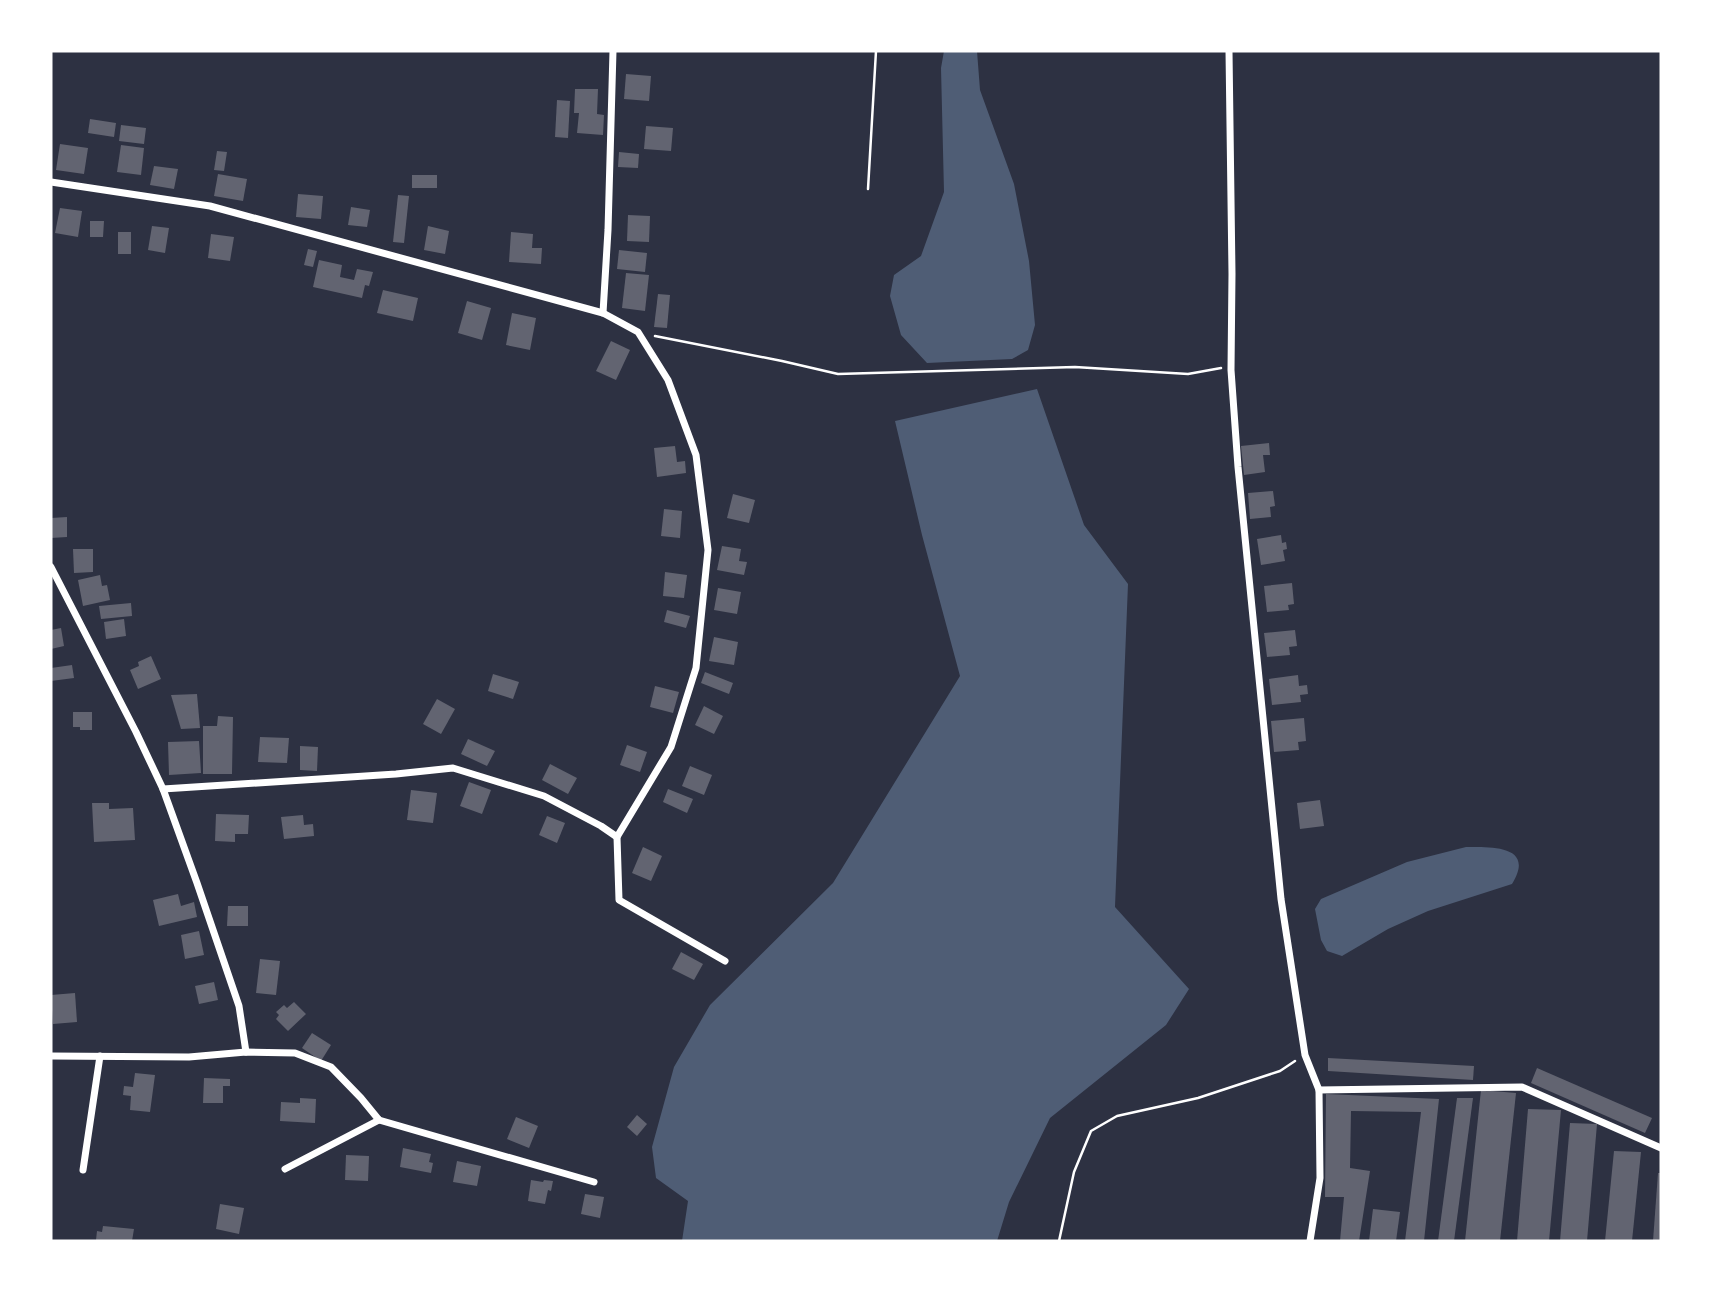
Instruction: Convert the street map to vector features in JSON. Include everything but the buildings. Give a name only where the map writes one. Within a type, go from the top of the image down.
[{"type":"street","points":[[603,313],[613,51]]},
{"type":"street","points":[[1229,51],[1231,370],[1238,467],[1281,899],[1305,1055],[1319,1090],[1320,1178],[1310,1241]]},
{"type":"street","points":[[51,182],[211,206],[603,313],[638,332],[668,380],[696,455],[708,550],[696,668],[671,747],[617,837],[619,900],[725,961]]},
{"type":"street","points":[[51,567],[163,789],[239,1006],[246,1052]]},
{"type":"street","points":[[163,789],[453,768],[544,796],[617,837]]},
{"type":"street","points":[[51,1056],[189,1057],[246,1052],[295,1053],[331,1067],[379,1120],[594,1182]]},
{"type":"street","points":[[83,1170],[100,1056]]},
{"type":"street","points":[[1319,1090],[1522,1087],[1661,1148]]},
{"type":"street","points":[[285,1169],[379,1120]]},
{"type":"path","points":[[868,189],[876,51]]},
{"type":"path","points":[[638,332],[838,374],[1075,368],[1188,374],[1221,368],[1231,370]]},
{"type":"path","points":[[1059,1241],[1074,1172],[1091,1131],[1117,1116],[1198,1098],[1280,1071],[1305,1055]]},
{"type":"water","points":[[944,51],[977,51],[980,90],[1014,184],[1029,261],[1035,325],[1028,350],[1012,359],[927,363],[901,335],[890,296],[894,275],[921,256],[944,192],[941,68]]},
{"type":"water","points":[[1037,389],[1084,525],[1128,584],[1115,907],[1189,989],[1166,1025],[1050,1118],[1009,1202],[997,1241],[682,1241],[688,1201],[656,1178],[652,1147],[674,1067],[710,1005],[833,883],[960,676],[895,421]]},
{"type":"water","points":[[1466,847],[1498,848],[1515,855],[1518,871],[1512,884],[1428,911],[1388,929],[1342,956],[1327,951],[1321,940],[1315,909],[1321,899],[1407,862]]}]
